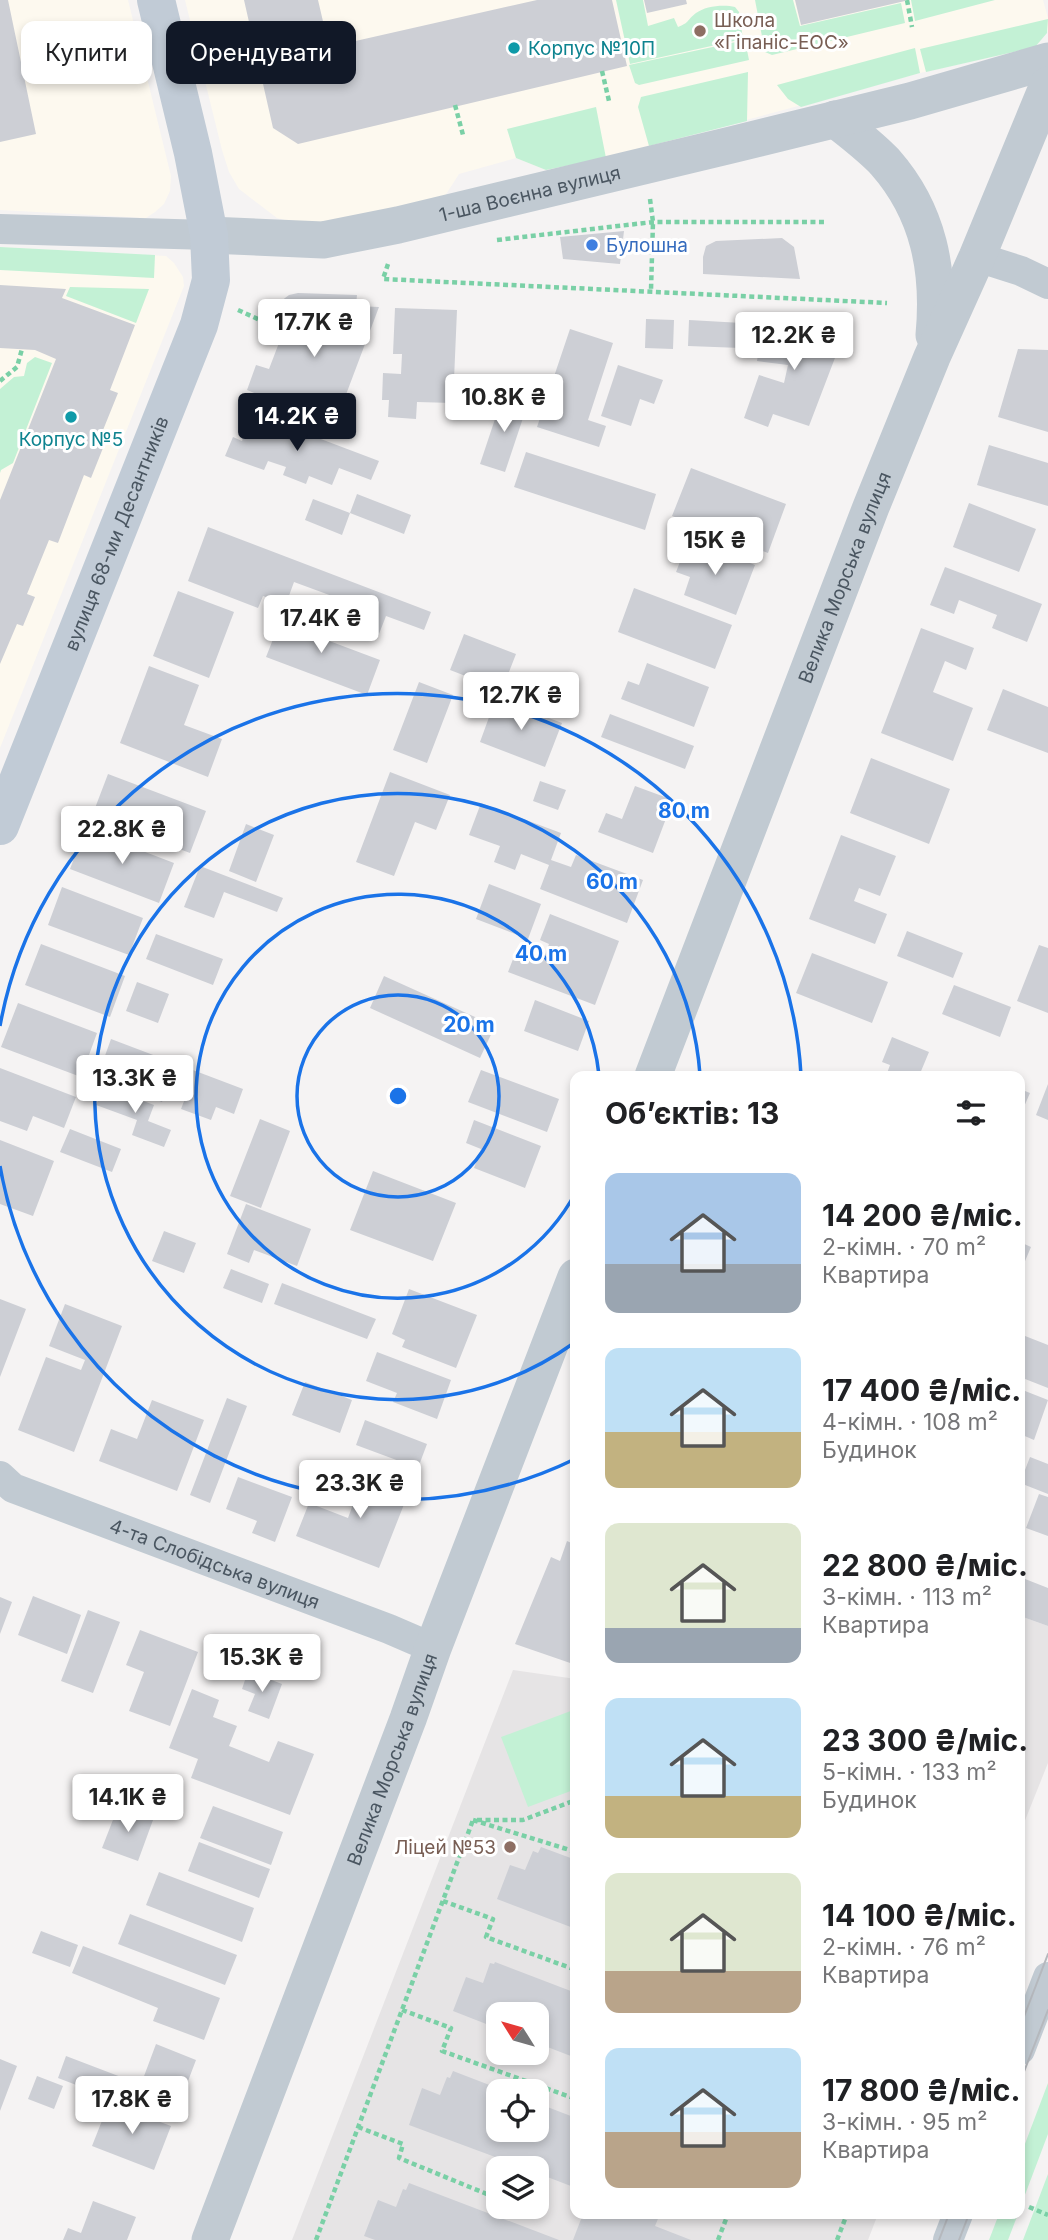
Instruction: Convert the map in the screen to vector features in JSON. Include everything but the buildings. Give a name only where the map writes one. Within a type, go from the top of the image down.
[{"type":"main road","name":"вулиця 68-ми Десантників","points":[[0,826],[199,325],[211,280],[209,235],[193,153],[156,0]]},
{"type":"street","name":"1-ша Воєнна вулиця","points":[[0,229],[323,240],[411,222],[909,101],[1048,61]]},
{"type":"street","name":"Велика Морська вулиця","points":[[655,1071],[871,507],[1048,85]]},
{"type":"street","points":[[835,119],[884,162],[901,184],[923,223],[932,255],[936,286],[932,357]]},
{"type":"street","points":[[977,257],[1021,271],[1048,284]]},
{"type":"street","name":"Велика Морська вулиця","points":[[210,2240],[570,1293]]},
{"type":"street","name":"4-та Слобідська вулиця","points":[[0,1475],[13,1488],[433,1648]]},
{"type":"street","points":[[1025,2037],[1048,1977]]},
{"type":"street","points":[[948,2240],[956,2219]]},
{"type":"path","points":[[907,0],[912,27]]},
{"type":"path","points":[[602,71],[609,101]]},
{"type":"path","points":[[455,106],[463,135]]},
{"type":"path","points":[[648,191],[653,222],[651,290]]},
{"type":"path","points":[[486,242],[653,222],[824,222]]},
{"type":"path","points":[[390,255],[383,279],[887,303]]},
{"type":"path","points":[[0,381],[17,367],[22,349]]},
{"type":"path","points":[[473,1820],[523,1820],[570,1802]]},
{"type":"path","points":[[473,1820],[570,1850]]},
{"type":"path","points":[[316,2240],[473,1820]]},
{"type":"path","points":[[443,1901],[492,1919],[486,1937],[570,1968]]},
{"type":"path","points":[[402,2010],[451,2028],[442,2051],[570,2097]]},
{"type":"path","points":[[358,2127],[403,2144],[399,2158],[486,2194]]},
{"type":"path","points":[[1029,2207],[1048,2215]]},
{"type":"path","points":[[718,2240],[726,2219]]},
{"type":"path","points":[[837,2240],[845,2219]]},
{"type":"shaded area","points":[[0,0],[128,0],[133,21],[21,21],[21,84],[149,84],[171,176],[170,191],[164,204],[146,218],[0,210]]},
{"type":"shaded area","points":[[185,0],[1043,0],[1048,31],[1035,47],[920,73],[606,158],[546,170],[516,158],[459,174],[443,199],[308,226],[277,218],[239,189],[229,172],[222,150],[206,84],[356,84],[356,21],[190,21]]},
{"type":"shaded area","points":[[0,247],[166,256],[183,277],[184,286],[0,748]]},
{"type":"shaded area","points":[[1025,1618],[1048,1626],[1048,1763],[1025,1820]]},
{"type":"shaded area","name":"Ліцей №53","points":[[513,1670],[570,1678],[570,2219],[876,2219],[868,2240],[292,2240]]},
{"type":"green space","points":[[616,0],[643,0],[648,26],[674,18],[678,27],[704,9],[735,7],[739,12],[743,39],[630,64]]},
{"type":"green space","points":[[755,0],[793,0],[800,26],[901,3],[905,23],[772,55],[765,52]]},
{"type":"green space","points":[[911,0],[995,0],[915,21]]},
{"type":"green space","points":[[1048,19],[1047,33],[1035,47],[926,72],[920,49]]},
{"type":"green space","points":[[745,40],[749,60],[639,85],[635,83],[629,65]]},
{"type":"green space","points":[[915,48],[920,73],[801,107],[788,99],[777,85]]},
{"type":"green space","points":[[748,72],[747,121],[649,146],[638,107],[641,97]]},
{"type":"green space","points":[[596,107],[606,158],[546,170],[516,158],[507,129]]},
{"type":"green space","points":[[0,247],[155,255],[154,278],[0,270]]},
{"type":"green space","points":[[70,287],[149,289],[136,323],[66,296]]},
{"type":"green space","points":[[35,357],[52,363],[13,463],[0,473],[0,389],[14,377],[24,376],[27,363]]},
{"type":"green space","points":[[570,1711],[570,1791],[528,1807],[501,1737]]},
{"type":"green space","points":[[1048,2083],[1048,2134],[1025,2195],[1025,2144]]},
{"type":"green space","points":[[1048,2174],[1048,2240],[1023,2240]]},
{"type":"green space","points":[[997,2219],[1016,2219],[1008,2240],[989,2240]]},
{"type":"tram line","points":[[1025,2014],[1048,1954]]},
{"type":"tram line","points":[[1025,2069],[1048,2010]]},
{"type":"tram line","points":[[939,2240],[947,2219]]},
{"type":"tram line","points":[[959,2240],[967,2219]]},
{"type":"place","name":"Школа «Гіпаніс-ЕОС»","points":[[700,31]]},
{"type":"place","name":"Корпус №10П","points":[[514,48]]},
{"type":"place","name":"Булошна","points":[[592,245]]},
{"type":"place","name":"Корпус №5","points":[[71,417]]},
{"type":"place","name":"Ліцей №53","points":[[510,1847]]}]
